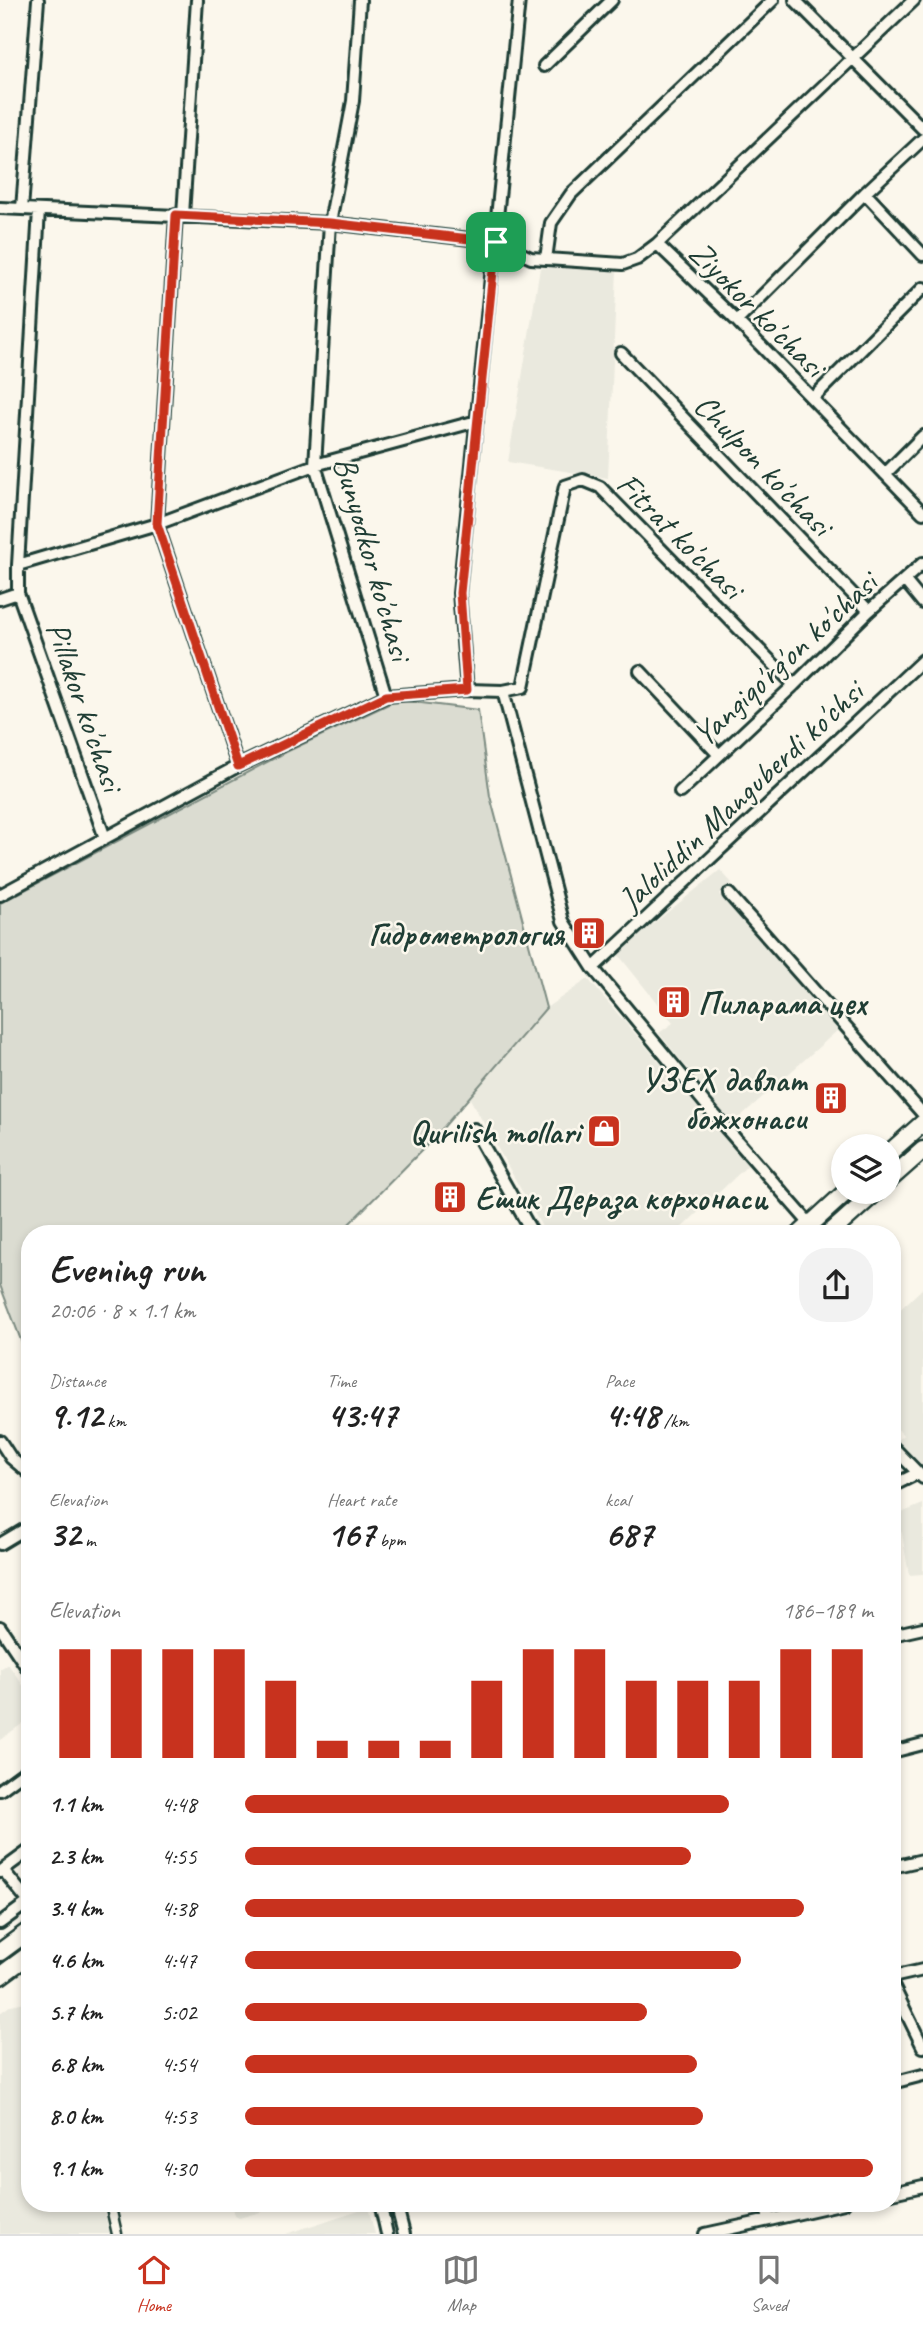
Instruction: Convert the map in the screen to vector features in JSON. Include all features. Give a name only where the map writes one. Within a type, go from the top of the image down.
[{"type":"main road","points":[[901,1142],[923,1123]]},
{"type":"main road","points":[[901,1169],[923,1150]]},
{"type":"main road","points":[[809,1225],[833,1204]]},
{"type":"main road","points":[[840,1225],[863,1204]]},
{"type":"main road","points":[[0,1952],[21,1937]]},
{"type":"main road","points":[[0,1976],[21,1961]]},
{"type":"street","points":[[22,209],[38,0]]},
{"type":"street","points":[[197,0],[157,524],[238,766]]},
{"type":"street","name":"Bunyodkor ko'chasi","points":[[359,0],[353,101],[330,223],[314,465],[386,696]]},
{"type":"street","points":[[467,690],[460,593],[519,0]]},
{"type":"street","points":[[544,66],[612,0]]},
{"type":"street","points":[[546,259],[551,223],[571,194],[773,0]]},
{"type":"street","points":[[795,0],[923,129]]},
{"type":"street","name":"Ziyokor ko'chasi","points":[[914,0],[657,244],[737,321],[923,513]]},
{"type":"street","points":[[737,321],[923,139]]},
{"type":"street","points":[[865,193],[923,256]]},
{"type":"street","points":[[0,208],[330,223],[496,242],[531,258],[623,264],[636,259],[657,244]]},
{"type":"street","points":[[39,210],[18,565],[157,524],[314,465],[477,421]]},
{"type":"street","points":[[813,398],[923,288]]},
{"type":"street","name":"Chulpon ko'chasi","points":[[621,353],[869,611]]},
{"type":"street","points":[[885,474],[923,436]]},
{"type":"street","name":"Fitrat ko'chasi","points":[[503,691],[523,687],[565,486],[583,480],[600,487],[794,685]]},
{"type":"street","name":"Yangiqo'rg'on ko'chasi","points":[[680,792],[869,611],[923,563]]},
{"type":"street","name":"Pillakor ko'chasi","points":[[18,565],[19,593],[104,838]]},
{"type":"street","points":[[905,581],[923,603]]},
{"type":"street","points":[[0,599],[19,593]]},
{"type":"street","name":"Jaloliddin Manguberdi ko'chsi","points":[[593,968],[923,660]]},
{"type":"street","points":[[640,671],[719,755]]},
{"type":"street","points":[[0,893],[238,766],[386,696],[467,690],[503,691],[563,921],[593,968],[802,1225]]},
{"type":"street","points":[[729,894],[923,1114]]},
{"type":"street","points":[[474,1129],[528,1225]]},
{"type":"street","points":[[0,1441],[11,1458],[21,1466]]},
{"type":"street","points":[[901,1455],[921,1476],[901,1483]]},
{"type":"street","points":[[0,1544],[21,1531]]},
{"type":"street","points":[[0,1627],[21,1658]]},
{"type":"street","points":[[901,1633],[923,1628]]},
{"type":"street","points":[[901,1750],[923,1744]]},
{"type":"street","points":[[1,1788],[21,1774]]},
{"type":"street","points":[[21,1857],[1,1871],[21,1892]]},
{"type":"street","points":[[901,1865],[923,1860]]},
{"type":"street","points":[[0,1923],[21,1907]]},
{"type":"street","points":[[901,1975],[923,1970]]},
{"type":"street","points":[[901,2002],[923,2047]]},
{"type":"street","points":[[901,2081],[923,2075]]},
{"type":"street","points":[[901,2191],[923,2186]]},
{"type":"street","points":[[112,2212],[117,2234]]},
{"type":"street","points":[[382,2212],[387,2234]]},
{"type":"street","points":[[400,2212],[404,2234]]},
{"type":"street","points":[[767,2212],[769,2220]]},
{"type":"street","points":[[705,2234],[804,2212]]},
{"type":"shaded area","points":[[540,268],[617,269],[608,478],[508,462]]},
{"type":"shaded area","points":[[397,700],[478,710],[490,796],[546,1008],[436,1136],[348,1225],[21,1225],[21,1340],[0,1285],[0,903],[286,752]]},
{"type":"shaded area","points":[[720,870],[732,883],[719,894],[838,1030],[732,1124],[659,1033],[673,1023],[617,953]]},
{"type":"shaded area","name":"Qurilish mollari","points":[[588,979],[748,1165],[685,1225],[541,1225],[469,1097],[546,1008]]},
{"type":"shaded area","points":[[923,1288],[923,1466],[901,1443],[901,1309]]},
{"type":"shaded area","points":[[923,1504],[923,1574],[909,1575],[901,1532],[901,1513]]},
{"type":"shaded area","points":[[8,1664],[21,1682],[21,1725],[0,1740],[0,1669]]},
{"type":"shaded area","points":[[21,2003],[21,2212],[104,2212],[110,2234],[0,2234],[0,2013],[11,2005]]},
{"type":"shaded area","points":[[234,2212],[260,2212],[239,2218]]},
{"type":"shaded area","points":[[353,2212],[369,2212],[375,2234],[286,2234]]},
{"type":"place","name":"Гидрометрология","points":[[589,933]]},
{"type":"place","name":"Пиларама цех","points":[[674,1002]]},
{"type":"place","name":"УЗЕХ давлат божхонаси","points":[[831,1098]]},
{"type":"place","name":"Qurilish mollari","points":[[604,1131]]},
{"type":"place","name":"Ешик Дераза корхонаси","points":[[450,1197]]},
{"type":"route","points":[[176,215],[330,223],[496,242],[460,593],[467,690],[386,696],[238,766],[157,524],[176,215]]}]
